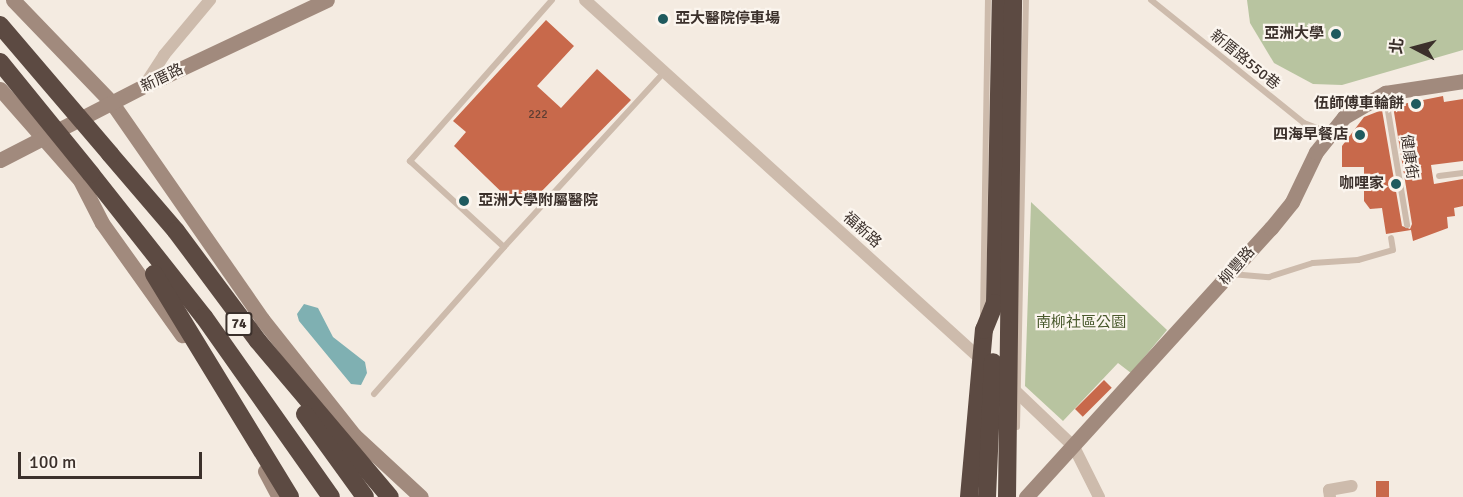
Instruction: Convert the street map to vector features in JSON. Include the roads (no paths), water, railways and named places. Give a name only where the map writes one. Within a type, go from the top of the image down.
[{"type":"highway","points":[[987,497],[995,303],[1001,0]]},
{"type":"highway","points":[[1007,497],[1013,0]]},
{"type":"highway","name":"74","points":[[0,26],[110,154],[365,497]]},
{"type":"highway","name":"74","points":[[0,62],[204,317],[331,497]]},
{"type":"highway","points":[[110,154],[176,231],[258,341],[390,497]]},
{"type":"highway","points":[[91,174],[104,207],[168,292],[290,497]]},
{"type":"highway","points":[[970,497],[984,330],[995,303]]},
{"type":"street","points":[[13,0],[112,103],[269,328],[354,435],[421,497]]},
{"type":"street","points":[[144,86],[164,54],[210,0]]},
{"type":"street","name":"新厝路","points":[[0,160],[43,141],[144,86],[327,0]]},
{"type":"street","name":"福新路","points":[[585,0],[666,71],[1074,447],[1099,497]]},
{"type":"street","name":"柳豐路","points":[[1026,497],[1230,274],[1292,202],[1329,132],[1359,105],[1385,93],[1463,81]]},
{"type":"street","points":[[0,89],[43,141],[80,180],[102,223],[218,384],[279,497]]},
{"type":"street","points":[[1330,497],[1329,490],[1352,486]]},
{"type":"lane","points":[[504,247],[410,161],[552,0]]},
{"type":"lane","points":[[970,497],[982,360],[988,0]]},
{"type":"lane","points":[[1013,497],[1018,393],[1026,0]]},
{"type":"lane","name":"新厝路550巷","points":[[1151,0],[1304,123],[1329,132]]},
{"type":"lane","points":[[374,394],[504,247],[666,71]]},
{"type":"lane","name":"健康街","points":[[1385,93],[1407,225]]},
{"type":"lane","points":[[1439,176],[1463,173]]},
{"type":"lane","points":[[1230,274],[1269,278],[1313,263],[1358,261],[1393,250],[1391,238]]},
{"type":"water","points":[[304,304],[318,308],[333,337],[365,362],[367,373],[361,385],[351,384],[299,321],[297,314]]},
{"type":"place","name":"亞大醫院停車場","points":[[663,19]]},
{"type":"place","name":"亞洲大學","points":[[1336,34]]},
{"type":"place","name":"伍師傅車輪餅","points":[[1416,104]]},
{"type":"place","name":"四海早餐店","points":[[1360,135]]},
{"type":"place","name":"咖哩家","points":[[1396,184]]},
{"type":"place","name":"亞洲大學附屬醫院","points":[[464,201]]},
{"type":"park label","name":"南柳社區公園","points":[[1081,323]]}]
